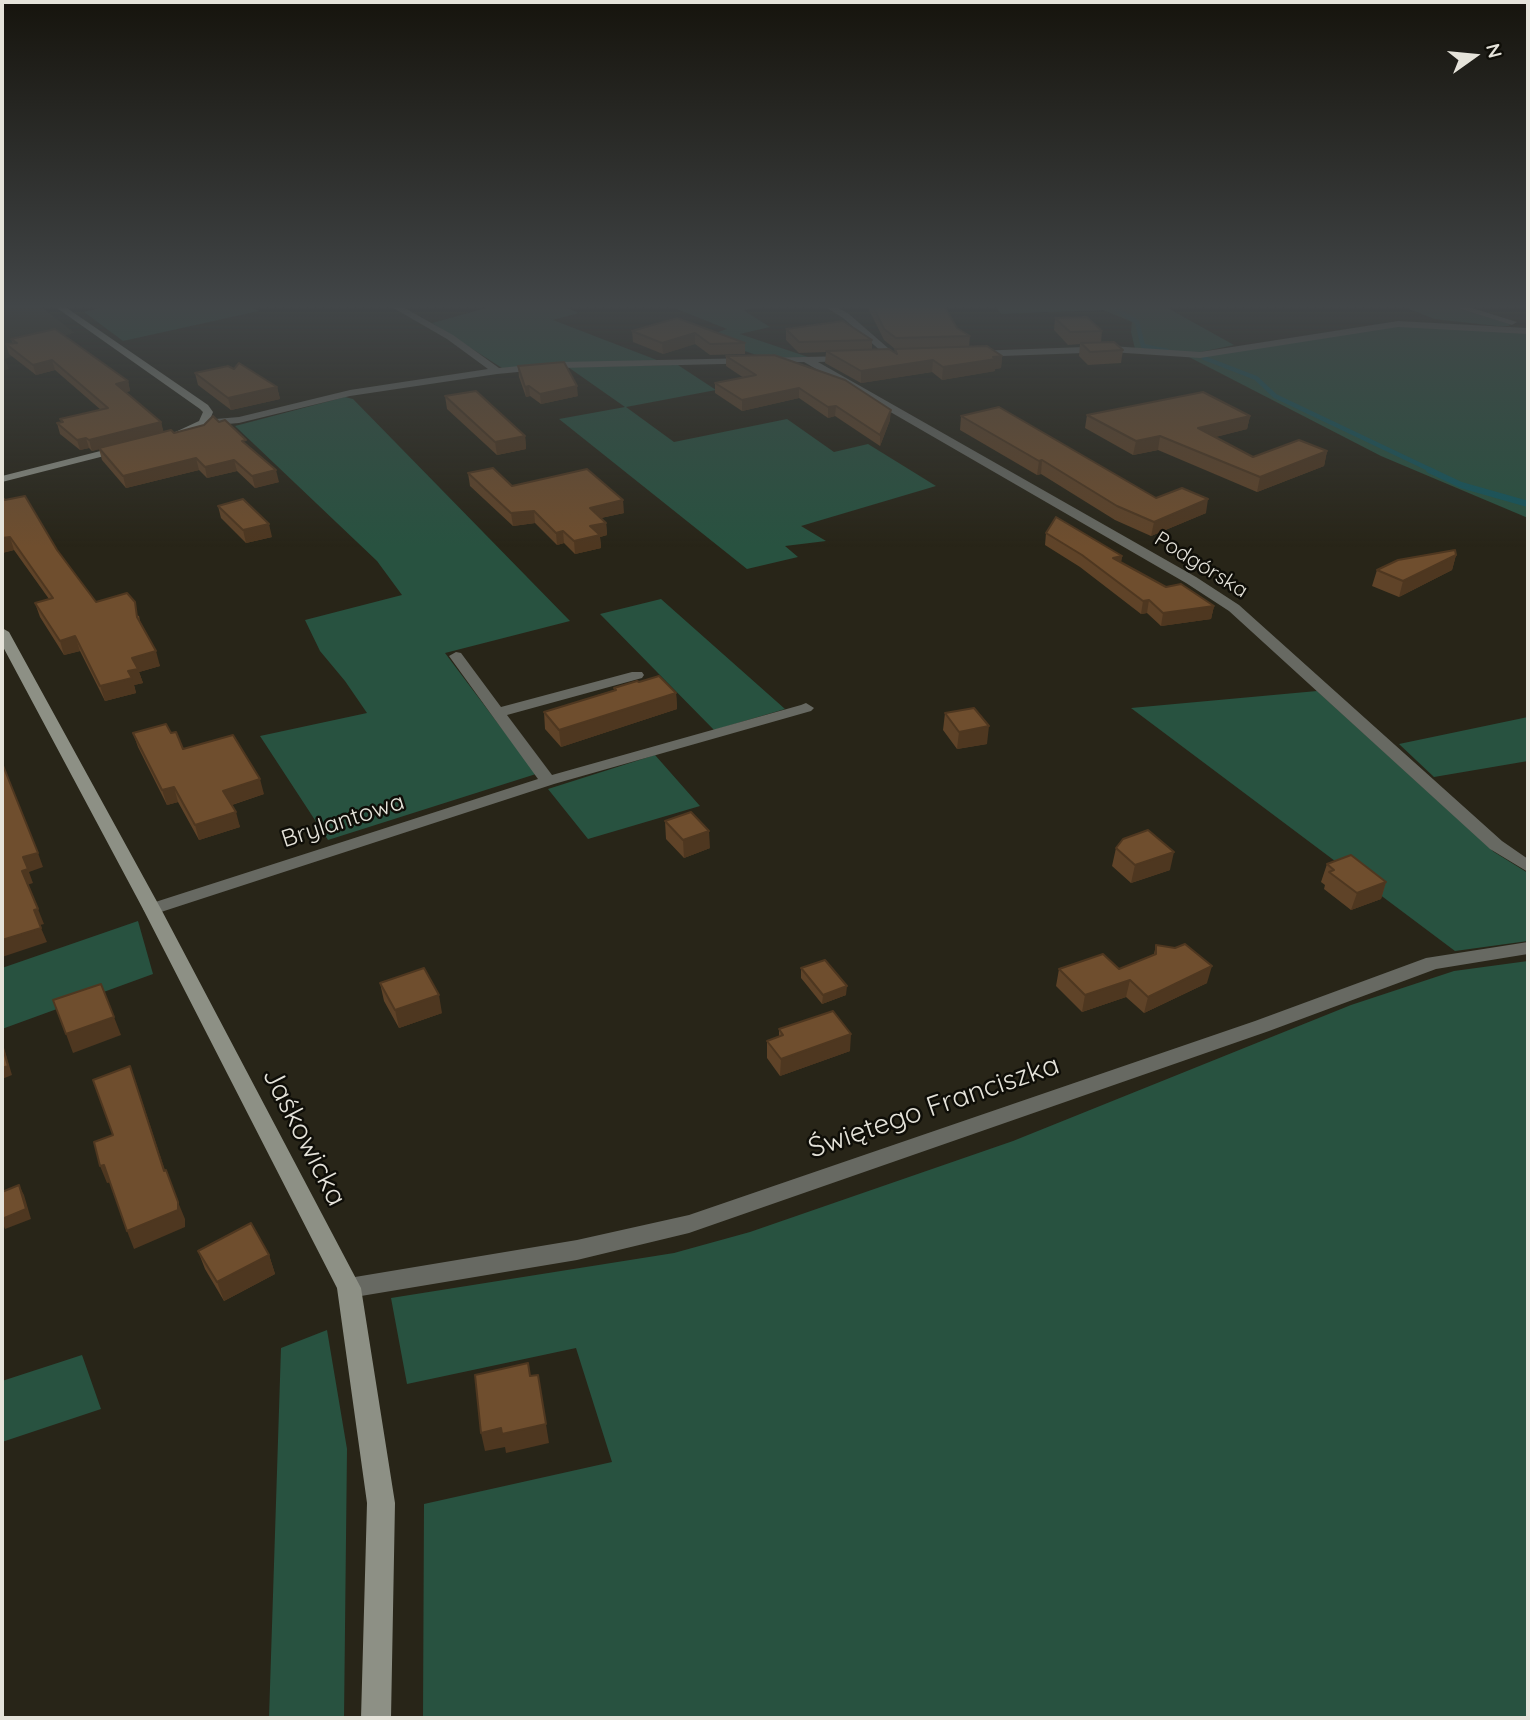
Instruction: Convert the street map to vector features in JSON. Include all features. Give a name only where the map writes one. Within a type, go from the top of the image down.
[{"type":"street","points":[[174,386],[204,407],[208,412],[204,423]]},
{"type":"street","points":[[159,440],[186,433],[204,423],[239,420],[350,393],[395,386]]},
{"type":"street","name":"Podgórska","points":[[854,386],[1191,580],[1234,608],[1486,836],[1528,867]]},
{"type":"street","points":[[2,479],[134,446]]},
{"type":"street","name":"Jaśkowicka","points":[[2,632],[152,909],[349,1287],[381,1503],[376,1718]]},
{"type":"street","points":[[456,656],[548,781]]},
{"type":"street","points":[[497,712],[637,675]]},
{"type":"street","name":"Brylantowa","points":[[152,909],[548,781],[806,708]]},
{"type":"street","name":"Świętego Franciszka","points":[[349,1287],[577,1250],[689,1224],[1262,1026],[1433,963],[1528,948]]},
{"type":"green space","points":[[595,386],[710,386],[716,390],[626,407],[674,442],[787,419],[834,452],[868,444],[936,486],[801,526],[826,541],[785,546],[798,557],[747,569],[559,419],[625,407]]},
{"type":"green space","points":[[1246,386],[1528,386],[1528,518],[1381,456]]},
{"type":"green space","points":[[345,397],[353,399],[570,621],[445,653],[536,774],[328,840],[260,736],[367,713],[320,651],[305,620],[402,595],[377,561],[235,426]]},
{"type":"green space","points":[[661,599],[785,709],[714,730],[600,614]]},
{"type":"green space","points":[[1317,691],[1494,852],[1528,873],[1528,941],[1455,951],[1131,708]]},
{"type":"green space","points":[[1528,717],[1528,761],[1434,777],[1399,744]]},
{"type":"green space","points":[[655,755],[700,806],[588,839],[548,789]]},
{"type":"green space","points":[[138,921],[153,974],[2,1029],[2,968]]},
{"type":"green space","points":[[1528,961],[1528,1718],[423,1718],[424,1504],[612,1462],[576,1348],[407,1384],[391,1298],[674,1253],[750,1232],[1013,1141],[1351,1005],[1454,971]]},
{"type":"green space","points":[[327,1330],[347,1449],[344,1718],[269,1718],[281,1348]]},
{"type":"green space","points":[[82,1355],[101,1409],[2,1442],[2,1381]]},
{"type":"building","points":[[83,386],[119,386],[161,422],[89,440],[77,440],[57,423],[63,422],[60,419],[108,408]]},
{"type":"building","points":[[213,386],[277,387],[228,398]]},
{"type":"building","points":[[529,386],[576,386],[540,394]]},
{"type":"building","points":[[720,386],[855,386],[891,410],[880,435],[836,406],[828,407],[799,388],[742,400]]},
{"type":"building","points":[[476,391],[525,436],[495,442],[445,396]]},
{"type":"building","points":[[1203,392],[1250,416],[1198,428],[1253,457],[1299,440],[1327,451],[1260,477],[1160,436],[1136,441],[1087,415]]},
{"type":"building","points":[[999,407],[1156,498],[1182,488],[1208,499],[1154,522],[1117,506],[1042,460],[1039,461],[961,416]]},
{"type":"building","points":[[213,416],[219,422],[225,420],[246,440],[242,441],[276,470],[252,476],[234,460],[205,467],[196,458],[123,476],[99,448],[171,430],[174,433],[204,425]]},
{"type":"building","points":[[493,468],[512,486],[587,469],[623,500],[590,508],[606,523],[590,526],[600,535],[574,541],[563,531],[556,533],[534,511],[511,513],[468,473]]},
{"type":"building","points":[[25,496],[57,550],[96,602],[127,593],[135,602],[137,617],[156,651],[132,658],[138,669],[128,671],[132,678],[100,686],[75,636],[60,641],[35,603],[53,598],[10,537],[2,538],[2,497],[5,500]]},
{"type":"building","points":[[243,499],[269,524],[243,530],[218,506]]},
{"type":"building","points":[[1056,517],[1122,556],[1113,558],[1166,587],[1181,584],[1214,606],[1163,613],[1149,600],[1143,601],[1082,555],[1046,533]]},
{"type":"building","points":[[1455,550],[1456,555],[1403,581],[1377,570],[1398,560]]},
{"type":"building","points":[[659,676],[676,693],[559,730],[544,712],[616,690],[614,688]]},
{"type":"building","points":[[974,708],[989,726],[959,732],[945,713]]},
{"type":"building","points":[[166,724],[171,733],[176,732],[183,749],[233,735],[260,779],[223,791],[236,812],[195,825],[174,787],[162,790],[133,733]]},
{"type":"building","points":[[2,763],[38,853],[23,857],[28,869],[22,871],[38,909],[34,910],[41,928],[2,940]]},
{"type":"building","points":[[691,812],[709,831],[683,840],[665,821]]},
{"type":"building","points":[[1148,830],[1174,852],[1135,865],[1116,848],[1123,839]]},
{"type":"building","points":[[1351,855],[1386,882],[1357,893],[1329,872],[1334,870],[1327,864]]},
{"type":"building","points":[[1185,944],[1212,966],[1148,997],[1130,980],[1085,995],[1059,969],[1103,954],[1119,969],[1156,954],[1156,945],[1175,948]]},
{"type":"building","points":[[825,960],[847,986],[823,995],[801,968]]},
{"type":"building","points":[[424,968],[439,995],[395,1010],[380,983]]},
{"type":"building","points":[[101,984],[114,1017],[66,1034],[53,1000]]},
{"type":"building","points":[[833,1011],[851,1034],[781,1059],[767,1041],[783,1035],[779,1029]]},
{"type":"building","points":[[2,1045],[8,1066],[2,1068]]},
{"type":"building","points":[[130,1066],[164,1171],[166,1170],[178,1202],[178,1210],[127,1231],[104,1165],[100,1166],[94,1142],[113,1135],[93,1080]]},
{"type":"building","points":[[19,1185],[26,1209],[2,1219],[2,1192]]},
{"type":"building","points":[[251,1223],[269,1255],[217,1282],[198,1251]]},
{"type":"building","points":[[528,1363],[530,1376],[538,1375],[546,1424],[502,1434],[501,1428],[481,1433],[475,1375]]},
{"type":"waterway","points":[[1265,386],[1275,396],[1433,471]]},
{"type":"waterway","points":[[1429,470],[1461,485],[1528,504]]}]
